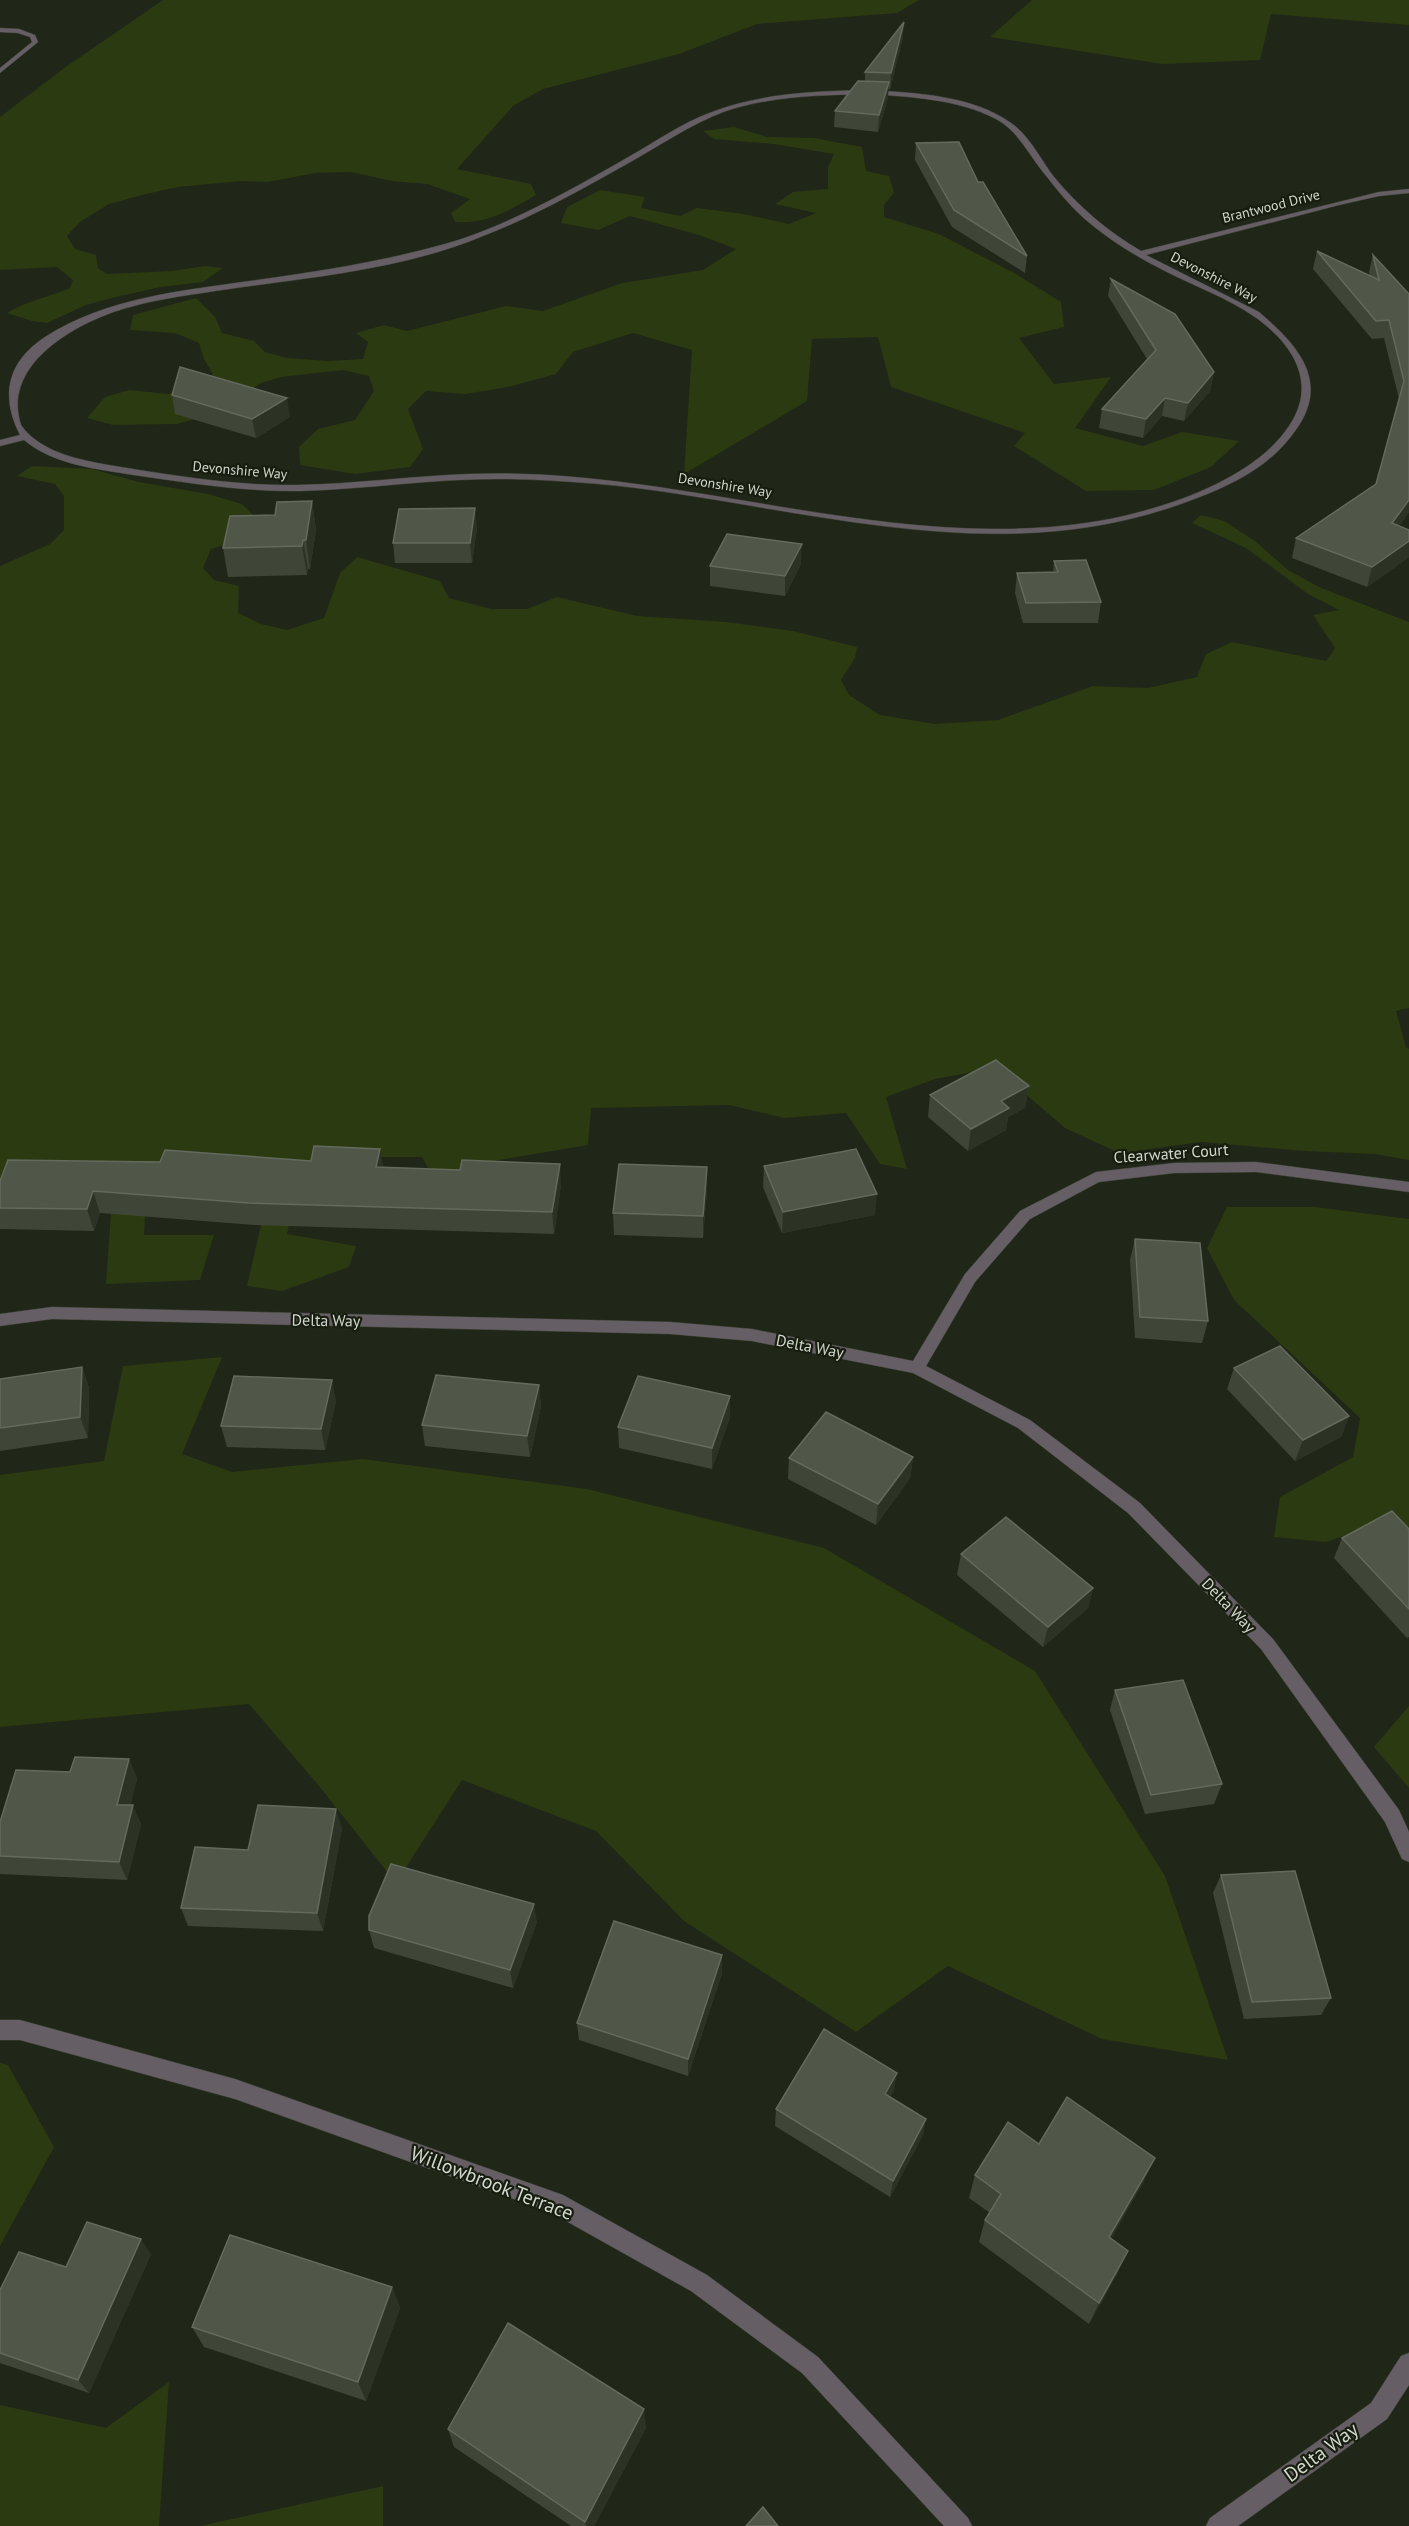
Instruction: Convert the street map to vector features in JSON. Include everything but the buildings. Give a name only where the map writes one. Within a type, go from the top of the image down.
[{"type":"street","points":[[0,30],[19,31],[33,36],[35,42],[0,70]]},
{"type":"street","name":"Devonshire Way","points":[[869,92],[922,97],[971,108],[1011,126],[1066,198],[1100,228],[1140,254],[1256,314],[1269,324],[1305,374],[1308,396],[1302,413],[1281,446],[1241,475],[1186,502],[1132,519],[1046,530],[964,532],[839,518],[673,490],[525,476],[440,478],[297,488],[216,483],[94,466],[47,451],[25,437],[11,417],[5,389],[16,366],[50,338],[99,312],[171,296],[371,265],[456,244],[501,226],[716,112],[763,100],[818,93],[869,92]]},
{"type":"street","name":"Brantwood Drive","points":[[1140,254],[1338,203],[1379,194],[1409,191]]},
{"type":"street","points":[[0,420],[11,417]]},
{"type":"street","points":[[0,443],[25,437]]},
{"type":"street","name":"Clearwater Court","points":[[917,1368],[970,1278],[1025,1215],[1096,1177],[1174,1168],[1256,1167],[1409,1187]]},
{"type":"street","name":"Delta Way","points":[[0,1320],[52,1313],[670,1328],[752,1335],[917,1368],[1024,1424],[1134,1508],[1267,1644],[1392,1816],[1409,1853]]},
{"type":"street","name":"Willowbrook Terrace","points":[[0,2030],[20,2030],[235,2089],[555,2203],[699,2283],[810,2365],[960,2526]]},
{"type":"street","name":"Delta Way","points":[[1218,2526],[1379,2411],[1409,2364]]},
{"type":"green space","points":[[163,0],[919,0],[897,13],[757,24],[679,54],[543,89],[513,106],[457,169],[531,184],[536,195],[488,219],[455,222],[451,213],[470,199],[427,184],[392,181],[351,172],[315,173],[268,182],[241,181],[178,187],[109,204],[80,222],[67,236],[75,249],[96,255],[98,268],[107,274],[172,271],[205,266],[223,268],[203,282],[161,287],[116,297],[86,305],[47,323],[7,313],[22,305],[70,288],[73,280],[57,267],[0,270],[0,117],[67,66]]},
{"type":"green space","points":[[1032,0],[1409,0],[1409,25],[1271,14],[1260,60],[1162,64],[990,37]]},
{"type":"green space","points":[[734,127],[767,137],[814,138],[862,147],[866,171],[889,176],[894,193],[884,205],[884,217],[939,234],[1016,274],[1061,302],[1064,327],[1019,338],[1054,384],[1111,377],[1075,428],[1143,446],[1182,432],[1239,441],[1211,467],[1154,490],[1086,491],[1014,446],[1025,433],[891,387],[878,337],[812,339],[807,401],[684,474],[692,350],[633,333],[573,352],[556,374],[508,387],[465,394],[426,391],[408,409],[423,449],[410,467],[355,474],[300,465],[299,447],[318,429],[355,420],[374,391],[369,376],[343,370],[281,377],[261,383],[215,413],[177,424],[113,425],[87,418],[105,397],[129,390],[169,394],[213,374],[204,359],[199,343],[175,333],[130,330],[133,315],[196,298],[215,317],[222,333],[254,341],[265,352],[287,358],[328,361],[363,359],[368,342],[356,333],[384,325],[407,331],[506,306],[543,311],[622,283],[703,270],[736,249],[699,235],[630,216],[598,230],[561,223],[567,207],[600,190],[645,197],[641,208],[680,216],[697,208],[744,214],[789,224],[816,213],[775,204],[793,192],[828,189],[828,167],[834,154],[774,144],[714,139],[703,131]]},
{"type":"green space","points":[[32,466],[92,469],[139,482],[208,494],[242,504],[260,522],[240,540],[211,549],[203,568],[214,580],[239,586],[238,613],[261,624],[287,630],[324,618],[340,573],[357,557],[440,581],[449,598],[491,609],[527,609],[557,597],[637,616],[726,622],[793,631],[857,647],[855,658],[841,680],[849,695],[880,715],[935,724],[998,720],[1093,686],[1148,688],[1197,677],[1206,654],[1232,642],[1326,661],[1335,648],[1313,615],[1339,610],[1308,594],[1246,548],[1192,523],[1201,515],[1224,521],[1255,541],[1288,570],[1321,588],[1409,622],[1409,1008],[1396,1011],[1406,1047],[1409,1049],[1409,1160],[1375,1154],[1304,1151],[1202,1142],[1119,1153],[1065,1128],[995,1068],[935,1079],[886,1097],[907,1169],[880,1164],[846,1113],[785,1118],[729,1105],[591,1108],[588,1145],[488,1162],[441,1192],[422,1157],[319,1157],[298,1187],[287,1234],[356,1246],[349,1267],[282,1291],[247,1286],[274,1168],[146,1198],[144,1235],[214,1235],[200,1280],[106,1284],[114,1168],[0,1185],[0,566],[50,544],[64,530],[64,496],[55,484],[17,476]]},
{"type":"green space","points":[[1227,1207],[1315,1207],[1409,1219],[1409,1535],[1388,1521],[1326,1542],[1274,1537],[1280,1497],[1353,1457],[1360,1418],[1234,1300],[1207,1248]]},
{"type":"green space","points":[[222,1357],[182,1454],[232,1472],[363,1459],[587,1489],[824,1548],[1035,1671],[1165,1876],[1228,2060],[1102,2039],[948,1966],[856,2032],[684,1921],[596,1831],[462,1780],[396,1883],[319,1786],[249,1704],[0,1727],[0,1475],[104,1461],[123,1366]]},
{"type":"green space","points":[[1409,1706],[1409,1788],[1374,1747]]},
{"type":"green space","points":[[0,2063],[8,2065],[54,2147],[0,2246]]},
{"type":"green space","points":[[169,2382],[159,2526],[0,2526],[0,2405],[106,2428]]},
{"type":"green space","points":[[383,2486],[383,2526],[200,2526]]}]
